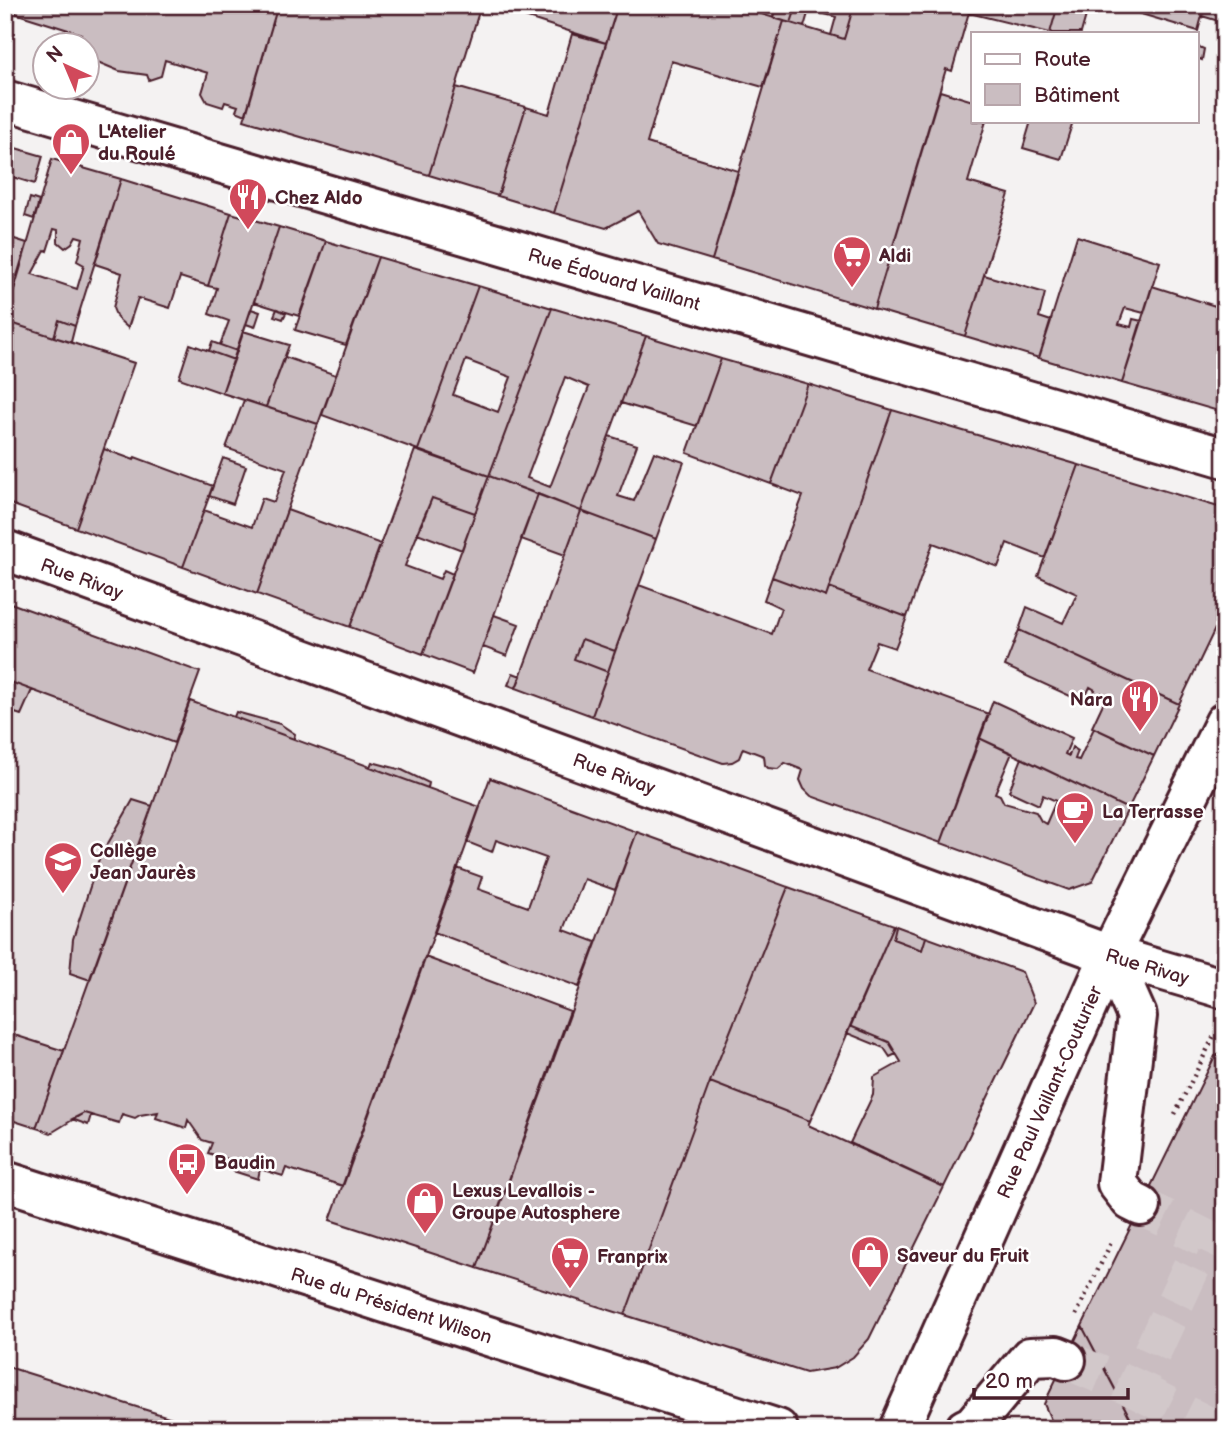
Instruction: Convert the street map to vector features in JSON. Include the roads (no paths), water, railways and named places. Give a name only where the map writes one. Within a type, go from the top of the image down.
[{"type":"street","name":"Rue Édouard Vaillant","points":[[5,100],[1225,458]]},
{"type":"street","name":"Rue Rivay","points":[[5,550],[1110,955],[1225,989]]},
{"type":"street","name":"Rue Paul Vaillant-Couturier","points":[[899,1429],[1110,955],[1225,722]]},
{"type":"street","points":[[1110,955],[1137,1016],[1117,1183],[1131,1201],[1142,1206]]},
{"type":"street","name":"Rue du Président Wilson","points":[[5,1181],[778,1429]]},
{"type":"street","points":[[965,1429],[973,1425],[1030,1357],[1056,1356],[1066,1360]]},
{"type":"tunnel","points":[[1066,1360],[1135,1389],[1205,1238],[1141,1206]]},
{"type":"tunnel","points":[[1135,1389],[1215,1429]]},
{"type":"place","name":"L'Atelier du Roulé","points":[[71,176]]},
{"type":"place","name":"Chez Aldo","points":[[248,231]]},
{"type":"place","name":"Aldi","points":[[852,289]]},
{"type":"place","name":"Nara","points":[[1140,733]]},
{"type":"place","name":"La Terrasse","points":[[1075,845]]},
{"type":"place","name":"Collège Jean Jaurès","points":[[63,895]]},
{"type":"place","name":"Baudin","points":[[187,1196]]},
{"type":"place","name":"Lexus Levallois - Groupe Autosphere","points":[[425,1235]]},
{"type":"place","name":"Saveur du Fruit","points":[[870,1289]]},
{"type":"place","name":"Franprix","points":[[570,1290]]}]
